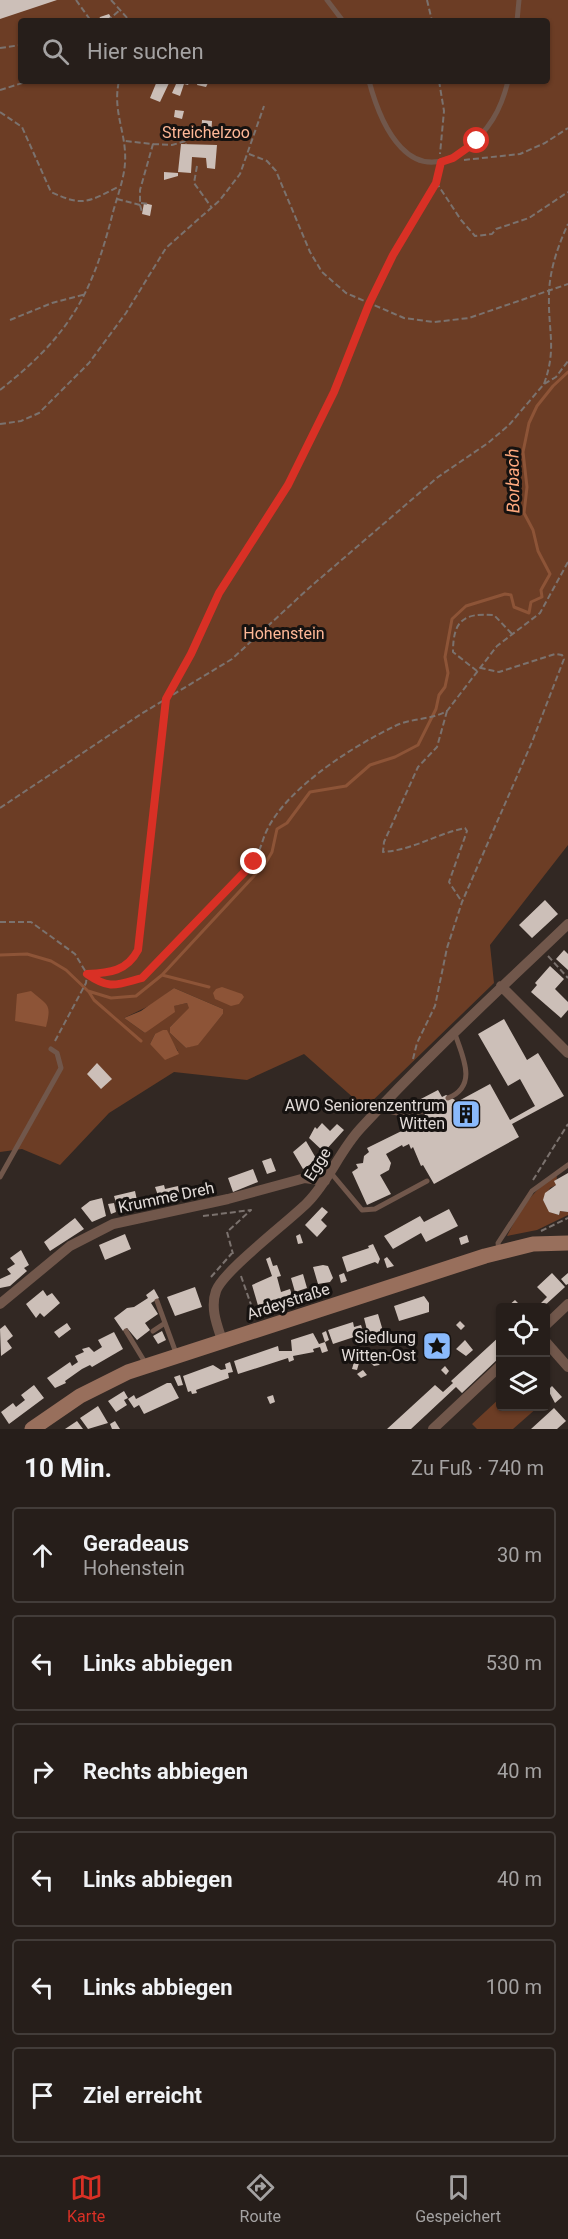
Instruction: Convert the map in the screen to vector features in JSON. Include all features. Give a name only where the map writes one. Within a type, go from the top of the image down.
[{"type":"main road","name":"Ardeystraße","points":[[32,1429],[104,1383],[176,1355],[499,1252],[533,1244],[568,1244]]},
{"type":"street","name":"Egge","points":[[222,1340],[214,1311],[216,1292],[227,1274],[306,1204],[328,1177],[347,1146],[379,1109],[501,986],[568,924]]},
{"type":"street","points":[[501,986],[568,1053]]},
{"type":"street","name":"Krumme Dreh","points":[[0,1304],[83,1237],[126,1220],[305,1178],[328,1177]]},
{"type":"street","points":[[550,1321],[568,1304]]},
{"type":"street","points":[[550,1347],[568,1367]]},
{"type":"street","points":[[433,1429],[496,1371]]},
{"type":"lane","points":[[327,0],[341,18]]},
{"type":"lane","points":[[518,18],[519,0]]},
{"type":"lane","points":[[370,84],[377,112],[395,141],[414,156],[429,162],[441,162],[453,158],[486,131],[496,116],[507,84]]},
{"type":"lane","points":[[448,1098],[462,1089],[467,1077],[455,1034]]},
{"type":"lane","points":[[0,1177],[61,1068],[57,1053],[51,1049]]},
{"type":"lane","points":[[379,1109],[407,1115],[426,1110]]},
{"type":"lane","points":[[499,1252],[498,1243],[532,1191],[568,1165]]},
{"type":"lane","points":[[328,1177],[362,1210],[375,1209],[427,1181]]},
{"type":"lane","points":[[157,1301],[176,1355]]},
{"type":"lane","points":[[153,1330],[165,1323]]},
{"type":"lane","points":[[126,1331],[141,1352],[146,1366]]},
{"type":"path","points":[[76,0],[89,18]]},
{"type":"path","points":[[111,0],[127,18]]},
{"type":"path","points":[[427,0],[431,18]]},
{"type":"path","points":[[111,18],[120,10]]},
{"type":"path","points":[[0,48],[18,45]]},
{"type":"path","points":[[0,90],[19,84]]},
{"type":"path","points":[[0,390],[27,369],[62,333],[93,282],[125,164],[124,141],[116,111],[119,84]]},
{"type":"path","points":[[87,974],[121,969],[132,962],[138,950],[166,699],[191,654],[219,593],[288,485],[334,392],[369,304],[393,255],[436,183],[441,162],[439,148],[444,111],[440,84]]},
{"type":"path","points":[[0,424],[21,421],[39,413],[59,396],[89,363],[126,313],[166,248],[212,208],[240,174],[249,154],[264,106]]},
{"type":"path","points":[[0,112],[25,132],[51,192],[72,202],[85,203],[118,187]]},
{"type":"path","points":[[453,158],[462,160],[520,154],[545,143],[568,128]]},
{"type":"path","points":[[124,141],[172,145],[186,141],[186,144]]},
{"type":"path","points":[[142,212],[140,190],[153,144]]},
{"type":"path","points":[[249,154],[267,161],[276,171],[310,252],[322,272],[346,293],[369,304],[420,322],[450,322],[568,284]]},
{"type":"path","points":[[197,166],[194,183],[212,208]]},
{"type":"path","points":[[436,183],[475,236],[483,236],[529,218],[568,192]]},
{"type":"path","points":[[117,199],[142,206]]},
{"type":"path","points":[[142,206],[142,201],[150,204]]},
{"type":"path","points":[[544,384],[553,360],[549,292],[557,247],[568,224]]},
{"type":"path","points":[[10,320],[52,303],[86,294]]},
{"type":"path","points":[[0,808],[166,699],[232,659],[309,588],[438,477],[488,443],[509,425],[544,384],[556,377],[568,362]]},
{"type":"path","points":[[462,902],[449,882],[467,831],[465,828],[446,832],[404,851],[383,852],[388,833],[418,767],[437,747],[447,711],[497,646],[540,613],[568,562]]},
{"type":"path","points":[[477,672],[453,651],[453,641],[460,622],[472,614],[494,615],[512,634]]},
{"type":"path","points":[[417,1043],[435,1006],[447,948],[462,902],[532,742],[564,659],[562,655],[555,654],[500,672],[481,668]]},
{"type":"path","points":[[0,922],[31,922],[75,954],[87,974],[103,985],[116,986],[142,978],[254,862],[260,852],[267,829],[299,788],[395,726],[427,716],[438,716],[447,711]]},
{"type":"path","points":[[542,949],[568,978]]},
{"type":"path","points":[[51,1049],[86,983],[87,974]]},
{"type":"path","points":[[528,1187],[568,1124]]},
{"type":"path","points":[[185,1208],[188,1216],[208,1216],[251,1210],[227,1232],[236,1266],[261,1328]]},
{"type":"path","points":[[533,1244],[536,1233],[568,1218]]},
{"type":"green space","name":"Hohenstein","points":[[0,0],[568,0],[568,845],[490,945],[494,983],[365,1108],[304,1054],[247,1080],[174,1072],[109,1113],[60,1165],[22,1149],[0,1152]],"holes":[[[174,988],[223,1009],[223,1014],[198,1044],[186,1048],[170,1033],[170,1027],[190,1008],[187,1003],[173,1006],[145,1033],[124,1018],[151,1005]],[[155,1034],[167,1034],[178,1051],[150,1044]]]},
{"type":"green space","points":[[557,1176],[556,1185],[550,1188],[543,1200],[550,1212],[559,1215],[560,1211],[568,1212],[568,1215],[537,1230],[507,1236],[534,1194]]},
{"type":"green space","points":[[496,1402],[496,1411],[533,1411],[513,1429],[477,1429],[472,1424]]},
{"type":"shaded area","points":[[222,987],[242,994],[244,997],[239,1004],[231,1006],[215,999],[213,993]]},
{"type":"shaded area","points":[[174,988],[223,1009],[223,1014],[198,1045],[186,1048],[170,1033],[170,1027],[189,1008],[187,1003],[174,1006],[175,1012],[145,1033],[124,1018],[141,1011]]},
{"type":"shaded area","points":[[31,991],[47,1006],[49,1013],[46,1027],[15,1021],[17,994]]},
{"type":"shaded area","points":[[167,1030],[179,1054],[165,1060],[150,1044],[155,1034]]},
{"type":"building","points":[[0,0],[57,0],[0,19]]},
{"type":"building","points":[[109,14],[111,18],[100,18]]},
{"type":"building","points":[[156,84],[169,84],[160,102],[150,98]]},
{"type":"building","points":[[176,84],[184,84],[180,96],[172,93]]},
{"type":"building","points":[[175,110],[184,111],[182,119],[174,117]]},
{"type":"building","points":[[202,120],[212,121],[211,138],[201,138]]},
{"type":"building","points":[[181,144],[217,145],[215,169],[207,168],[206,158],[192,157],[191,173],[178,172]]},
{"type":"building","points":[[164,172],[178,173],[178,176],[164,180]]},
{"type":"building","points":[[144,203],[152,205],[150,216],[142,214]]},
{"type":"building","points":[[545,900],[558,914],[532,938],[519,925]]},
{"type":"building","points":[[564,950],[568,954],[568,970],[556,959]]},
{"type":"building","points":[[550,966],[564,979],[555,989],[568,1002],[568,1010],[561,1018],[531,992],[537,985],[535,983]]},
{"type":"building","name":"AWO Seniorenzentrum Witten","points":[[504,1019],[527,1060],[538,1053],[564,1096],[512,1124],[519,1137],[434,1184],[423,1165],[421,1166],[413,1147],[411,1149],[409,1144],[403,1147],[402,1145],[386,1154],[391,1163],[389,1170],[380,1175],[391,1194],[367,1205],[352,1172],[358,1168],[356,1164],[363,1163],[364,1156],[369,1152],[367,1148],[428,1118],[424,1117],[426,1110],[417,1101],[438,1090],[442,1097],[446,1095],[455,1100],[453,1104],[490,1084],[510,1120],[535,1106],[520,1079],[508,1086],[478,1034]]},
{"type":"building","points":[[97,1063],[112,1079],[101,1089],[87,1074]]},
{"type":"building","points":[[322,1123],[330,1131],[337,1124],[344,1130],[324,1152],[309,1138],[315,1127],[317,1129]]},
{"type":"building","points":[[306,1141],[317,1160],[303,1169],[293,1152]]},
{"type":"building","points":[[271,1158],[276,1171],[267,1174],[262,1161]]},
{"type":"building","points":[[253,1169],[258,1182],[233,1192],[228,1178]]},
{"type":"building","points":[[568,1173],[568,1212],[560,1211],[559,1215],[549,1212],[543,1200],[545,1193],[556,1185],[554,1181]]},
{"type":"building","points":[[164,1185],[165,1189],[178,1186],[180,1197],[161,1204],[155,1187]]},
{"type":"building","points":[[135,1191],[138,1205],[118,1210],[114,1196]]},
{"type":"building","points":[[102,1198],[106,1216],[92,1222],[81,1208],[90,1201]]},
{"type":"building","points":[[114,1203],[116,1212],[111,1214],[108,1204]]},
{"type":"building","points":[[322,1207],[328,1212],[321,1220],[327,1226],[317,1237],[305,1225]]},
{"type":"building","points":[[449,1209],[458,1226],[426,1242],[421,1233],[393,1249],[384,1236],[420,1216],[424,1222]]},
{"type":"building","points":[[75,1218],[84,1229],[50,1251],[44,1242]]},
{"type":"building","points":[[125,1234],[131,1249],[105,1260],[99,1245]]},
{"type":"building","points":[[300,1234],[303,1243],[298,1244],[296,1236]]},
{"type":"building","points":[[467,1235],[469,1242],[461,1245],[459,1238]]},
{"type":"building","points":[[373,1244],[380,1259],[378,1264],[375,1262],[347,1272],[342,1257],[369,1248],[368,1246]]},
{"type":"building","points":[[21,1250],[29,1265],[24,1268],[27,1271],[10,1286],[0,1288],[0,1279],[11,1274],[7,1269],[15,1264],[10,1258]]},
{"type":"building","points":[[270,1257],[273,1266],[277,1265],[281,1276],[277,1277],[281,1292],[290,1289],[293,1298],[259,1309],[252,1285],[272,1276],[266,1259]]},
{"type":"building","points":[[387,1257],[394,1266],[387,1268],[384,1259]]},
{"type":"building","points":[[328,1266],[333,1278],[330,1282],[318,1284],[313,1267]]},
{"type":"building","points":[[344,1273],[347,1281],[341,1283],[339,1275]]},
{"type":"building","points":[[552,1273],[565,1287],[547,1303],[541,1303],[547,1297],[537,1287]]},
{"type":"building","points":[[568,1273],[568,1284],[566,1285],[561,1279]]},
{"type":"building","points":[[303,1274],[307,1288],[295,1292],[291,1278]]},
{"type":"building","points":[[195,1287],[202,1307],[175,1316],[167,1297]]},
{"type":"building","points":[[154,1289],[159,1298],[151,1303],[158,1314],[145,1323],[150,1330],[137,1340],[127,1328],[123,1331],[114,1318],[127,1308],[134,1307],[148,1298],[146,1295]]},
{"type":"building","points":[[43,1290],[47,1296],[52,1293],[60,1303],[44,1317],[40,1313],[36,1318],[26,1304]]},
{"type":"building","points":[[424,1296],[429,1303],[429,1312],[399,1321],[394,1306]]},
{"type":"building","points":[[378,1314],[383,1331],[359,1342],[357,1336],[333,1344],[328,1330],[353,1322],[354,1327],[361,1325],[363,1331],[367,1330],[364,1318]]},
{"type":"building","points":[[460,1321],[465,1326],[461,1330],[456,1325]]},
{"type":"building","points":[[67,1323],[71,1329],[59,1338],[54,1332]]},
{"type":"building","points":[[5,1325],[13,1336],[7,1341],[12,1348],[1,1356],[0,1329]]},
{"type":"building","points":[[162,1331],[166,1340],[158,1344],[153,1336]]},
{"type":"building","points":[[326,1331],[329,1340],[325,1342],[322,1333]]},
{"type":"building","points":[[114,1332],[123,1349],[92,1367],[90,1365],[82,1369],[65,1381],[66,1383],[55,1388],[47,1378],[70,1362],[72,1366],[78,1362],[75,1356],[84,1352],[82,1349],[89,1347],[94,1352],[102,1347],[98,1340]]},
{"type":"building","points":[[313,1333],[319,1344],[325,1342],[328,1351],[322,1353],[320,1347],[313,1349],[314,1352],[293,1356],[294,1360],[289,1362],[288,1358],[238,1374],[234,1361],[278,1346],[279,1351],[292,1351],[291,1340]]},
{"type":"building","points":[[465,1340],[473,1350],[466,1356],[456,1349]]},
{"type":"building","points":[[496,1340],[496,1361],[462,1393],[456,1387],[411,1429],[387,1429],[435,1385],[443,1392],[453,1383],[451,1381]]},
{"type":"building","points":[[379,1358],[382,1361],[379,1365],[374,1366],[371,1363]]},
{"type":"building","points":[[230,1362],[233,1372],[228,1373],[229,1378],[196,1390],[197,1393],[188,1392],[183,1376],[213,1365],[221,1370],[226,1369],[225,1364]]},
{"type":"building","points":[[354,1362],[359,1363],[357,1370],[352,1369]]},
{"type":"building","points":[[445,1366],[449,1371],[446,1375],[441,1370]]},
{"type":"building","points":[[363,1370],[367,1375],[361,1378],[357,1374]]},
{"type":"building","points":[[180,1375],[183,1385],[178,1386],[174,1377]]},
{"type":"building","points":[[171,1383],[179,1398],[144,1414],[139,1405],[134,1408],[128,1399],[134,1395],[136,1399]]},
{"type":"building","points":[[34,1385],[44,1398],[9,1424],[1,1412],[13,1403],[16,1407],[25,1400],[21,1395]]},
{"type":"building","points":[[552,1386],[562,1397],[555,1403],[550,1394]]},
{"type":"building","points":[[124,1391],[128,1398],[124,1400],[127,1405],[116,1412],[108,1401]]},
{"type":"building","points":[[273,1395],[275,1402],[270,1404],[267,1397]]},
{"type":"building","points":[[98,1406],[108,1423],[88,1429],[80,1418]]},
{"type":"building","points":[[554,1408],[566,1421],[557,1429],[531,1429]]},
{"type":"building","points":[[77,1421],[83,1429],[65,1429]]},
{"type":"building","points":[[115,1421],[120,1429],[112,1429],[110,1424]]},
{"type":"waterway","name":"Borbach","points":[[0,955],[27,954],[51,961],[66,970],[88,991],[111,998],[136,996],[162,975],[265,864],[272,852],[277,829],[287,823],[310,792],[346,786],[370,765],[395,757],[418,745],[436,709],[439,695],[445,687],[448,673],[445,657],[452,619],[466,606],[505,594],[511,595],[514,607],[529,613],[531,602],[542,597],[541,590],[550,574],[538,551],[533,530],[524,513],[527,487],[523,452],[529,423],[537,406],[568,372]]},
{"type":"waterway","points":[[162,975],[209,987]]},
{"type":"waterway","points":[[89,992],[94,1000],[141,1041]]},
{"type":"place","name":"AWO Seniorenzentrum Witten","points":[[466,1114]]},
{"type":"place","name":"Siedlung Witten-Ost","points":[[437,1346]]},
{"type":"route","points":[[254,862],[142,978],[116,986],[103,985],[87,974],[121,969],[132,962],[138,950],[166,699],[191,654],[219,593],[288,485],[334,392],[369,304],[393,255],[436,183],[441,162],[453,158],[477,141]]},
{"type":"park label","name":"Streichelzoo","points":[[206,132]]}]
